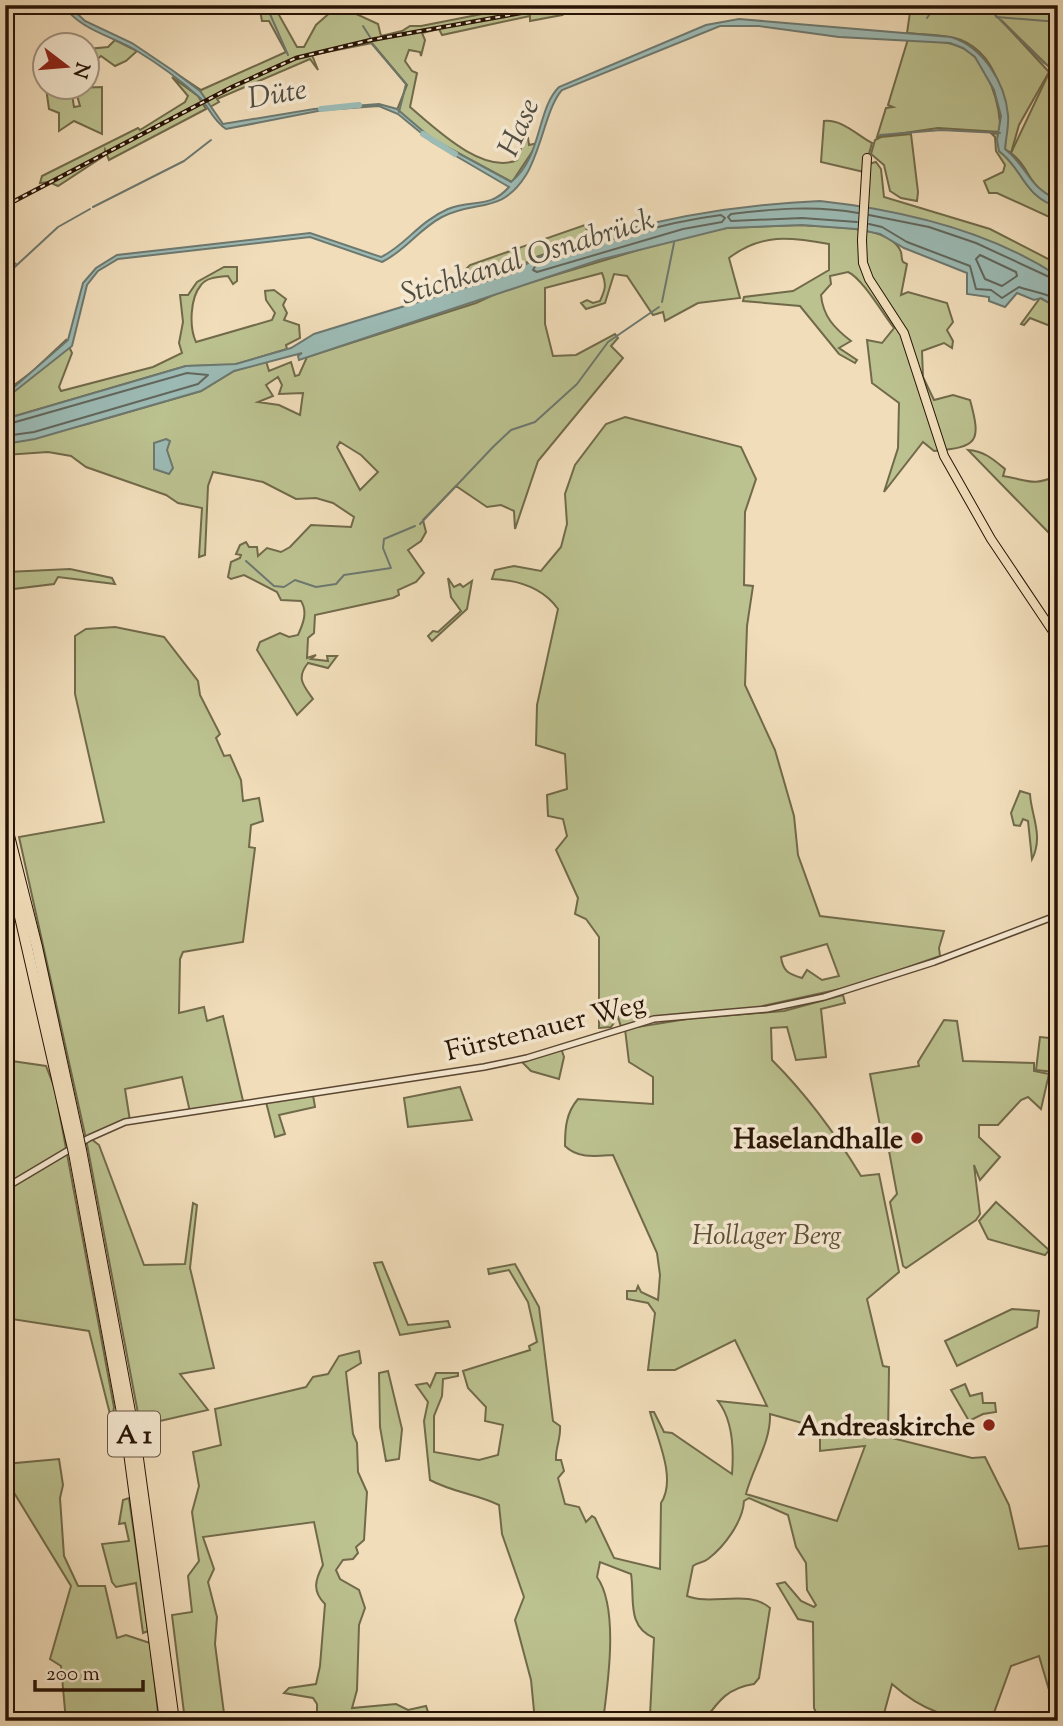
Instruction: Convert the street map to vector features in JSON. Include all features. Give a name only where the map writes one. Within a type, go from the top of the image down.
[{"type":"highway","name":"A 1","points":[[5,820],[37,947],[74,1138]]},
{"type":"highway","name":"A 1","points":[[5,851],[77,1151],[136,1444],[174,1721]]},
{"type":"highway","name":"A 1","points":[[77,1151],[128,1445],[165,1721]]},
{"type":"main road","points":[[867,158],[862,253],[873,288],[900,324],[944,456],[991,539],[1058,639]]},
{"type":"main road","points":[[1054,1721],[1058,1693]]},
{"type":"street","name":"Fürstenauer Weg","points":[[5,1188],[97,1133],[145,1118],[394,1083],[520,1060],[654,1019],[793,1005],[934,962],[1058,915]]},
{"type":"green space","points":[[259,5],[278,5],[279,15],[297,47],[304,47],[316,25],[333,10],[352,12],[378,24],[381,36],[402,31],[410,26],[513,8],[512,15],[555,7],[562,15],[530,21],[530,16],[442,35],[439,29],[422,33],[425,40],[421,56],[420,52],[409,50],[405,61],[412,71],[417,73],[410,107],[446,137],[475,156],[504,163],[517,160],[524,140],[528,138],[529,145],[538,143],[512,182],[432,139],[397,110],[407,85],[372,43],[312,55],[318,70],[310,59],[217,99],[219,102],[210,107],[200,91],[174,72],[201,90],[286,52],[269,21],[262,21]]},
{"type":"green space","points":[[911,5],[1058,5],[1058,71],[1049,67],[1001,20],[1049,72],[1019,125],[1011,153],[1005,149],[1005,118],[1000,87],[986,59],[975,48],[955,38],[907,33]]},
{"type":"green space","points":[[908,39],[950,43],[972,54],[991,85],[998,110],[1000,132],[938,128],[877,137],[886,108],[893,107],[888,105]]},
{"type":"green space","points":[[115,40],[137,51],[115,66],[102,57],[102,48],[108,47]]},
{"type":"green space","points":[[1048,75],[1058,77],[1058,200],[1047,195],[1034,183],[1011,153]]},
{"type":"green space","points":[[172,77],[198,96],[206,109],[109,160],[105,150],[104,156],[58,186],[49,182],[40,183],[42,176],[138,128],[140,130],[185,102],[188,96]]},
{"type":"green space","points":[[48,102],[73,102],[74,107],[80,106],[79,102],[102,102],[102,134],[74,121],[59,131],[59,113],[49,109]]},
{"type":"green space","points":[[824,121],[837,122],[872,143],[864,172],[821,162]]},
{"type":"green space","points":[[991,133],[999,134],[999,151],[1031,189],[1046,202],[1058,207],[1058,221],[997,193],[989,193],[984,181],[1003,172],[1005,165],[996,151],[995,137]]},
{"type":"green space","points":[[911,134],[917,201],[901,198],[890,191],[884,165],[871,154],[875,140],[881,137]]},
{"type":"green space","points":[[876,162],[881,169],[884,197],[990,229],[1058,264],[1058,276],[1022,257],[865,207],[868,164]]},
{"type":"green space","points":[[585,225],[590,239],[533,258],[512,273],[476,284],[468,280],[466,269],[470,265]]},
{"type":"green space","points":[[802,225],[842,227],[872,232],[895,243],[903,262],[907,264],[901,295],[908,292],[947,303],[953,322],[947,330],[953,341],[952,348],[944,343],[922,351],[923,377],[934,400],[953,395],[970,400],[975,426],[973,440],[959,447],[934,451],[923,442],[884,492],[898,448],[899,403],[872,383],[867,340],[882,343],[894,328],[872,297],[860,281],[848,272],[830,276],[831,284],[821,295],[830,321],[851,341],[839,348],[857,360],[855,363],[839,354],[800,306],[743,301],[744,297],[793,291],[829,270],[829,244],[777,239],[753,244],[729,258],[740,298],[698,303],[665,321],[663,312],[653,315],[627,276],[614,274],[605,303],[586,309],[581,303],[587,300],[593,303],[600,301],[602,297],[605,284],[602,273],[545,288],[545,324],[553,356],[576,355],[615,334],[618,338],[611,346],[623,358],[538,461],[515,529],[514,511],[501,505],[487,507],[456,486],[423,520],[426,532],[421,541],[408,550],[424,573],[416,582],[398,590],[399,595],[393,598],[315,615],[314,633],[308,638],[307,658],[316,655],[311,659],[328,661],[327,656],[337,656],[328,668],[308,663],[304,668],[302,681],[313,699],[297,715],[257,650],[260,642],[280,633],[289,637],[298,635],[304,618],[303,605],[301,601],[281,600],[277,592],[244,575],[231,579],[228,577],[231,562],[240,558],[241,555],[236,554],[240,545],[246,542],[249,547],[257,547],[258,556],[267,548],[281,552],[290,547],[311,525],[351,527],[354,517],[333,503],[316,498],[296,499],[263,482],[213,472],[208,486],[205,555],[199,557],[202,508],[178,503],[166,495],[86,467],[71,456],[48,452],[5,455],[5,444],[201,391],[234,371],[266,361],[269,371],[291,362],[295,376],[299,375],[307,357],[476,303],[502,291],[685,236],[727,228]],"holes":[[[278,377],[282,385],[279,394],[303,393],[300,415],[279,405],[258,402],[273,396],[266,385]],[[340,442],[361,455],[378,472],[360,490],[337,447]]]},
{"type":"green space","points":[[224,267],[237,267],[237,281],[233,284],[228,276],[210,279],[201,285],[192,313],[192,329],[196,342],[272,320],[275,313],[266,300],[265,291],[274,290],[286,299],[283,305],[287,313],[284,320],[299,325],[300,338],[286,345],[287,349],[233,365],[186,366],[5,419],[5,392],[33,371],[66,340],[72,353],[59,387],[61,391],[153,367],[182,353],[179,343],[183,322],[180,295],[188,295],[197,282]]},
{"type":"green space","points":[[1040,298],[1058,308],[1058,329],[1030,318],[1024,325],[1021,324]]},
{"type":"green space","points":[[625,417],[741,447],[756,479],[745,512],[744,585],[753,586],[747,626],[745,685],[775,750],[794,816],[798,855],[820,916],[944,931],[939,948],[940,956],[854,986],[763,1006],[761,1009],[668,1017],[621,1027],[618,1017],[611,1027],[599,1028],[599,937],[586,919],[575,914],[578,898],[556,850],[567,836],[563,819],[548,816],[547,795],[567,789],[565,754],[536,745],[537,705],[558,609],[545,596],[529,586],[492,579],[495,570],[514,566],[541,571],[561,547],[567,524],[565,494],[575,465],[606,424]],"holes":[[[827,944],[839,976],[822,980],[807,970],[802,978],[797,977],[785,969],[781,957]]]},
{"type":"green space","points":[[968,450],[984,454],[996,462],[1005,469],[1003,476],[1036,482],[1058,475],[1058,536],[1051,535]]},
{"type":"green space","points":[[5,566],[7,572],[70,569],[112,578],[115,584],[58,577],[54,584],[5,590]]},
{"type":"green space","points":[[448,578],[454,587],[460,584],[463,587],[472,581],[467,609],[432,641],[428,636],[433,631],[438,632],[461,611],[451,597]]},
{"type":"green space","points":[[115,627],[164,637],[198,681],[200,695],[220,734],[216,738],[224,756],[230,755],[241,780],[243,801],[259,798],[263,821],[251,825],[249,847],[255,848],[243,942],[183,952],[180,959],[179,1013],[204,1007],[207,1021],[223,1016],[244,1105],[190,1112],[182,1077],[125,1089],[130,1121],[90,1138],[99,1145],[144,1265],[185,1264],[193,1203],[197,1205],[190,1268],[214,1368],[180,1374],[208,1410],[147,1424],[140,1424],[86,1139],[19,837],[104,822],[75,694],[75,636],[86,629]]},
{"type":"green space","points":[[1020,791],[1030,794],[1036,826],[1037,842],[1032,859],[1028,821],[1023,819],[1020,826],[1014,825],[1011,813]]},
{"type":"green space","name":"Hollager Berg","points":[[843,995],[845,1003],[821,1009],[826,1057],[796,1060],[787,1027],[771,1028],[772,1060],[820,1115],[861,1176],[879,1174],[899,1272],[867,1299],[883,1366],[889,1367],[888,1437],[972,1458],[985,1457],[1009,1505],[1019,1549],[1055,1545],[1058,1679],[1052,1700],[1039,1656],[1011,1666],[991,1721],[963,1719],[937,1712],[914,1701],[892,1684],[882,1721],[859,1721],[853,1713],[835,1712],[818,1717],[814,1708],[813,1622],[798,1619],[777,1584],[785,1582],[801,1601],[814,1607],[816,1605],[807,1590],[806,1563],[796,1547],[788,1515],[749,1498],[744,1501],[737,1525],[727,1540],[708,1559],[693,1566],[687,1596],[697,1599],[741,1598],[761,1602],[770,1608],[759,1678],[754,1684],[725,1696],[704,1721],[680,1721],[679,1717],[650,1715],[654,1638],[645,1633],[635,1619],[631,1574],[600,1562],[597,1577],[604,1591],[610,1626],[603,1721],[535,1721],[531,1680],[515,1620],[524,1597],[502,1534],[499,1505],[430,1480],[424,1421],[428,1402],[416,1385],[427,1383],[430,1387],[436,1373],[458,1373],[458,1376],[443,1379],[442,1396],[434,1416],[434,1452],[479,1460],[498,1455],[503,1425],[485,1421],[486,1407],[468,1388],[463,1371],[530,1350],[529,1346],[537,1342],[528,1302],[509,1270],[489,1274],[488,1269],[515,1264],[539,1307],[553,1421],[560,1426],[556,1460],[561,1460],[564,1471],[558,1478],[565,1504],[579,1507],[586,1522],[592,1516],[595,1518],[614,1558],[660,1569],[661,1503],[667,1482],[661,1446],[650,1412],[654,1412],[664,1432],[672,1433],[732,1474],[731,1435],[723,1408],[718,1401],[767,1406],[735,1340],[675,1370],[648,1370],[655,1313],[648,1303],[627,1299],[627,1291],[636,1291],[638,1286],[641,1292],[658,1300],[660,1275],[657,1253],[613,1155],[588,1156],[570,1150],[565,1146],[567,1121],[578,1099],[653,1104],[653,1077],[629,1062],[625,1029],[693,1018],[784,1011]],"holes":[[[770,1414],[820,1428],[820,1451],[865,1446],[837,1521],[746,1494],[768,1435]]]},
{"type":"green space","points":[[944,1020],[957,1021],[963,1061],[1034,1063],[1034,1071],[1049,1074],[1041,1109],[1028,1097],[1021,1100],[998,1125],[979,1125],[979,1137],[1000,1157],[980,1180],[974,1165],[980,1214],[976,1220],[906,1268],[903,1266],[890,1202],[897,1194],[887,1140],[883,1141],[870,1074],[919,1066],[918,1062]]},
{"type":"green space","points":[[1040,1037],[1058,1039],[1054,1072],[1036,1070]]},
{"type":"green space","points":[[561,1048],[564,1057],[559,1079],[531,1071],[520,1060]]},
{"type":"green space","points":[[5,1060],[46,1066],[55,1089],[114,1407],[112,1422],[89,1331],[5,1318]]},
{"type":"green space","points":[[460,1087],[472,1120],[408,1127],[404,1098]]},
{"type":"green space","points":[[313,1095],[315,1107],[279,1115],[285,1134],[275,1137],[266,1102]]},
{"type":"green space","points":[[996,1202],[1049,1250],[1045,1255],[988,1239],[979,1221]]},
{"type":"green space","points":[[382,1262],[408,1325],[448,1321],[450,1327],[400,1335],[374,1263]]},
{"type":"green space","points":[[1012,1309],[1039,1311],[1037,1327],[957,1366],[945,1341]]},
{"type":"green space","points":[[359,1351],[361,1363],[346,1372],[353,1434],[357,1443],[358,1472],[367,1492],[364,1540],[356,1547],[358,1553],[353,1559],[343,1560],[336,1570],[340,1579],[359,1590],[365,1608],[359,1625],[357,1690],[352,1708],[396,1704],[408,1710],[426,1706],[428,1712],[392,1721],[317,1721],[317,1704],[313,1698],[284,1693],[289,1688],[316,1684],[320,1666],[325,1604],[317,1590],[318,1576],[323,1565],[314,1522],[203,1537],[214,1569],[208,1582],[217,1617],[215,1644],[225,1721],[185,1721],[172,1615],[192,1612],[188,1576],[199,1561],[192,1512],[199,1486],[193,1452],[221,1445],[215,1409],[306,1387],[313,1377],[328,1374],[339,1356]]},
{"type":"green space","points":[[388,1371],[402,1429],[399,1459],[386,1461],[380,1427],[379,1373]]},
{"type":"green space","points":[[965,1384],[970,1396],[982,1393],[983,1403],[995,1403],[996,1412],[983,1414],[969,1421],[951,1390]]},
{"type":"green space","points":[[59,1459],[63,1485],[60,1498],[64,1556],[78,1586],[105,1586],[117,1638],[126,1635],[150,1643],[159,1721],[66,1721],[61,1666],[50,1659],[71,1586],[5,1478],[5,1464]]},
{"type":"green space","points":[[129,1498],[148,1631],[143,1633],[136,1583],[116,1587],[112,1582],[102,1544],[129,1541],[125,1523],[119,1524],[123,1500]]},
{"type":"water","points":[[63,5],[68,5],[85,21],[132,43],[172,70],[200,91],[223,124],[314,109],[379,104],[397,109],[432,139],[511,182],[529,159],[546,108],[559,87],[706,25],[739,19],[951,37],[963,42],[982,57],[997,78],[1006,103],[1008,119],[1005,149],[1040,189],[1058,200],[1058,207],[1038,196],[999,151],[997,140],[1001,116],[994,90],[975,57],[963,48],[950,43],[839,37],[759,26],[720,26],[562,90],[552,107],[531,165],[517,188],[498,201],[442,217],[382,262],[310,237],[118,259],[98,271],[87,285],[72,346],[5,399],[5,395],[68,340],[83,283],[96,268],[117,255],[310,233],[381,257],[437,214],[457,206],[488,201],[509,187],[432,142],[398,114],[379,106],[323,110],[226,129],[198,96],[176,78],[137,51],[87,27]]},
{"type":"water","points":[[820,201],[913,217],[974,234],[1003,246],[1058,276],[1058,308],[1041,298],[1034,300],[1017,293],[1005,307],[989,301],[989,297],[967,294],[967,273],[904,248],[880,234],[856,229],[802,225],[727,228],[599,260],[299,360],[298,356],[302,353],[234,371],[201,391],[35,439],[5,444],[5,419],[186,366],[236,364],[291,348],[314,334],[512,273],[548,254],[586,241],[690,215],[741,207]]},
{"type":"water","points":[[166,439],[170,441],[167,450],[173,468],[169,474],[154,469],[154,443]]},
{"type":"waterway","points":[[266,5],[288,55]]},
{"type":"waterway","points":[[927,18],[936,5]]},
{"type":"waterway","points":[[985,5],[1044,63],[1058,71]]},
{"type":"waterway","points":[[996,17],[1058,22]]},
{"type":"waterway","points":[[363,26],[370,37]]},
{"type":"waterway","points":[[372,44],[406,84],[399,112]]},
{"type":"waterway","name":"Düte","points":[[321,109],[359,105]]},
{"type":"waterway","points":[[880,135],[941,130],[1000,133]]},
{"type":"waterway","name":"Düte","points":[[423,134],[455,154]]},
{"type":"waterway","points":[[93,207],[184,161],[211,140]]},
{"type":"waterway","points":[[5,276],[58,227],[90,209]]},
{"type":"waterway","points":[[662,302],[674,243]]},
{"type":"waterway","points":[[5,256],[16,264]]},
{"type":"waterway","points":[[420,524],[511,430],[535,422],[577,384],[608,342],[659,307]]},
{"type":"waterway","points":[[246,561],[274,586],[284,587],[295,580],[316,587],[336,584],[344,575],[391,568],[383,548],[384,539],[415,526]]},
{"type":"railway","points":[[5,206],[232,87],[296,58],[371,40],[565,5]]},
{"type":"place","name":"Haselandhalle","points":[[917,1138]]},
{"type":"place","name":"Andreaskirche","points":[[989,1425]]},
{"type":"water label","name":"Hase","points":[[518,127]]},
{"type":"water label","name":"Stichkanal Osnabrück","points":[[527,256]]}]
